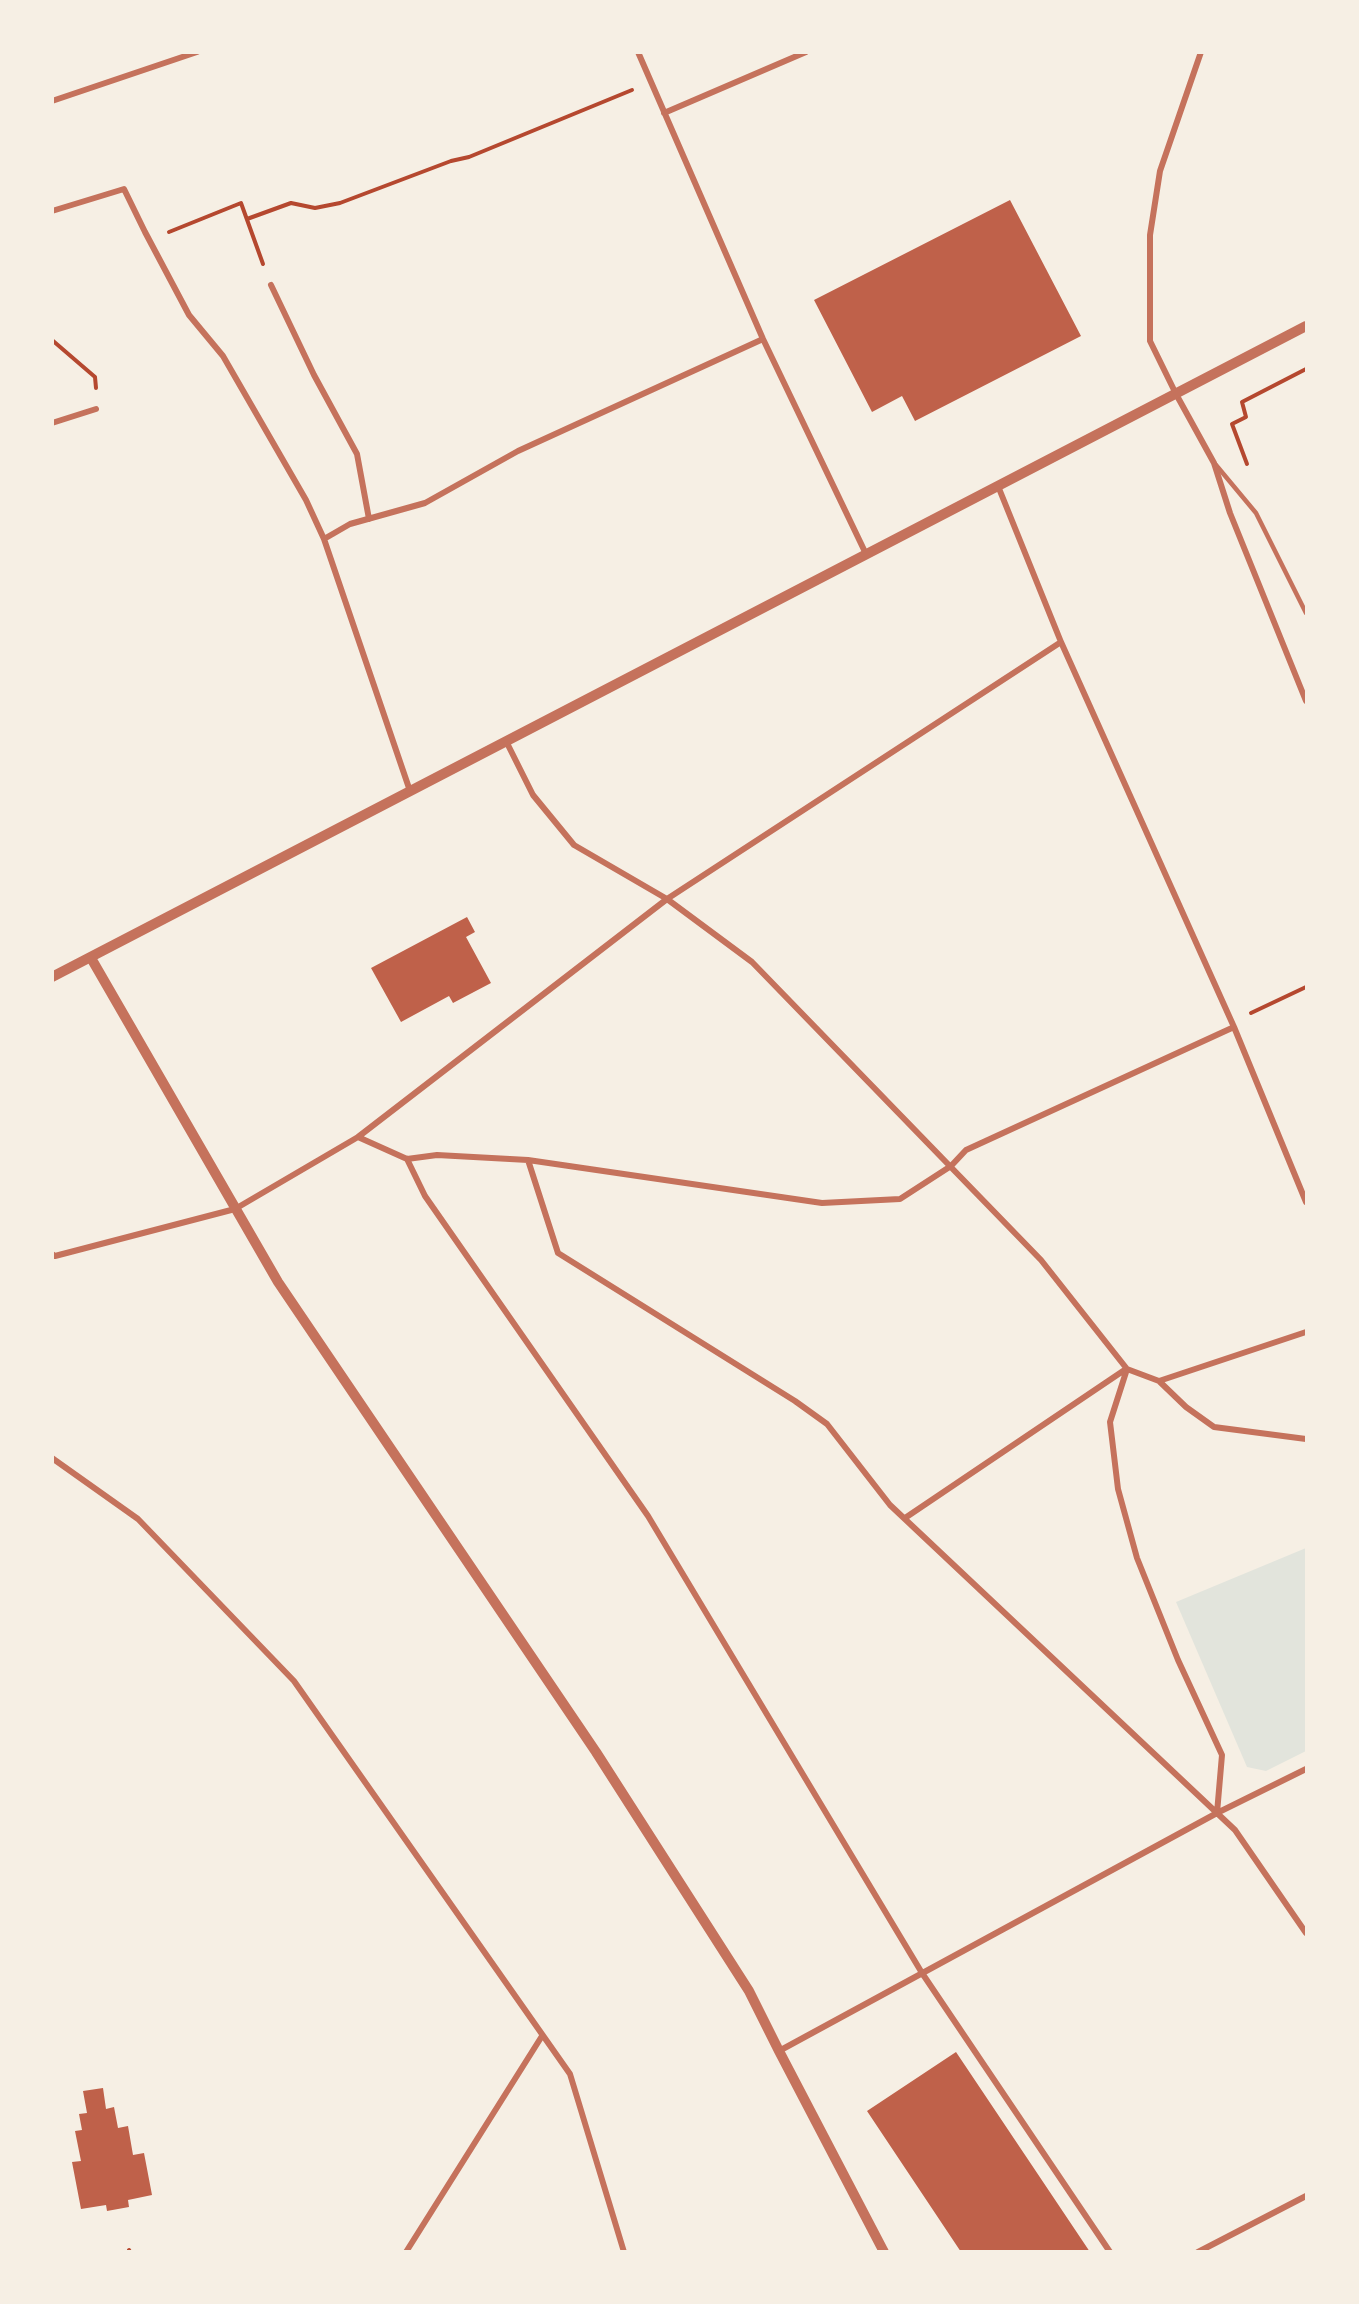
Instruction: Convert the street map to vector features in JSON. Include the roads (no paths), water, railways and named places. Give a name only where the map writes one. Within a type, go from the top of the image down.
[{"type":"street","points":[[52,101],[197,52]]},
{"type":"street","points":[[638,52],[763,339],[866,554]]},
{"type":"street","points":[[664,113],[806,52]]},
{"type":"street","points":[[1201,52],[1160,171],[1150,235],[1150,341],[1214,463],[1230,513],[1306,701]]},
{"type":"street","points":[[52,211],[124,189],[189,315],[223,356],[306,500],[324,539],[411,792]]},
{"type":"street","points":[[271,285],[314,375],[357,454],[369,519]]},
{"type":"street","points":[[55,972],[91,958],[1306,327]]},
{"type":"street","points":[[324,539],[350,524],[424,503],[518,451],[763,339]]},
{"type":"street","points":[[52,423],[96,409]]},
{"type":"street","points":[[998,486],[1061,642],[1233,1024],[1306,1202]]},
{"type":"street","points":[[52,1254],[55,1256],[235,1209],[358,1137],[667,899],[1061,642]]},
{"type":"street","points":[[507,743],[533,795],[574,845],[667,899],[752,962],[1041,1260],[1127,1369],[1159,1381],[1186,1407],[1214,1427],[1306,1439]]},
{"type":"street","points":[[91,958],[278,1282],[596,1752],[749,1991],[778,2051],[884,2252]]},
{"type":"street","points":[[358,1137],[407,1159],[437,1155],[528,1160],[822,1203],[900,1199],[951,1166],[966,1150],[1233,1024]]},
{"type":"street","points":[[407,1159],[425,1196],[648,1516],[922,1973],[1110,2252]]},
{"type":"street","points":[[528,1160],[558,1252],[795,1401],[827,1424],[890,1505],[1235,1830],[1306,1933]]},
{"type":"street","points":[[1159,1381],[1306,1332]]},
{"type":"street","points":[[905,1518],[1127,1369]]},
{"type":"street","points":[[1127,1369],[1110,1422],[1118,1489],[1137,1558],[1178,1659],[1222,1755],[1217,1813]]},
{"type":"street","points":[[52,1458],[138,1519],[294,1681],[570,2074],[624,2252]]},
{"type":"street","points":[[778,2051],[1217,1813],[1306,1769]]},
{"type":"street","points":[[406,2252],[542,2036]]},
{"type":"street","points":[[1198,2252],[1306,2196]]},
{"type":"lane","points":[[1214,463],[1256,513],[1306,613]]}]
